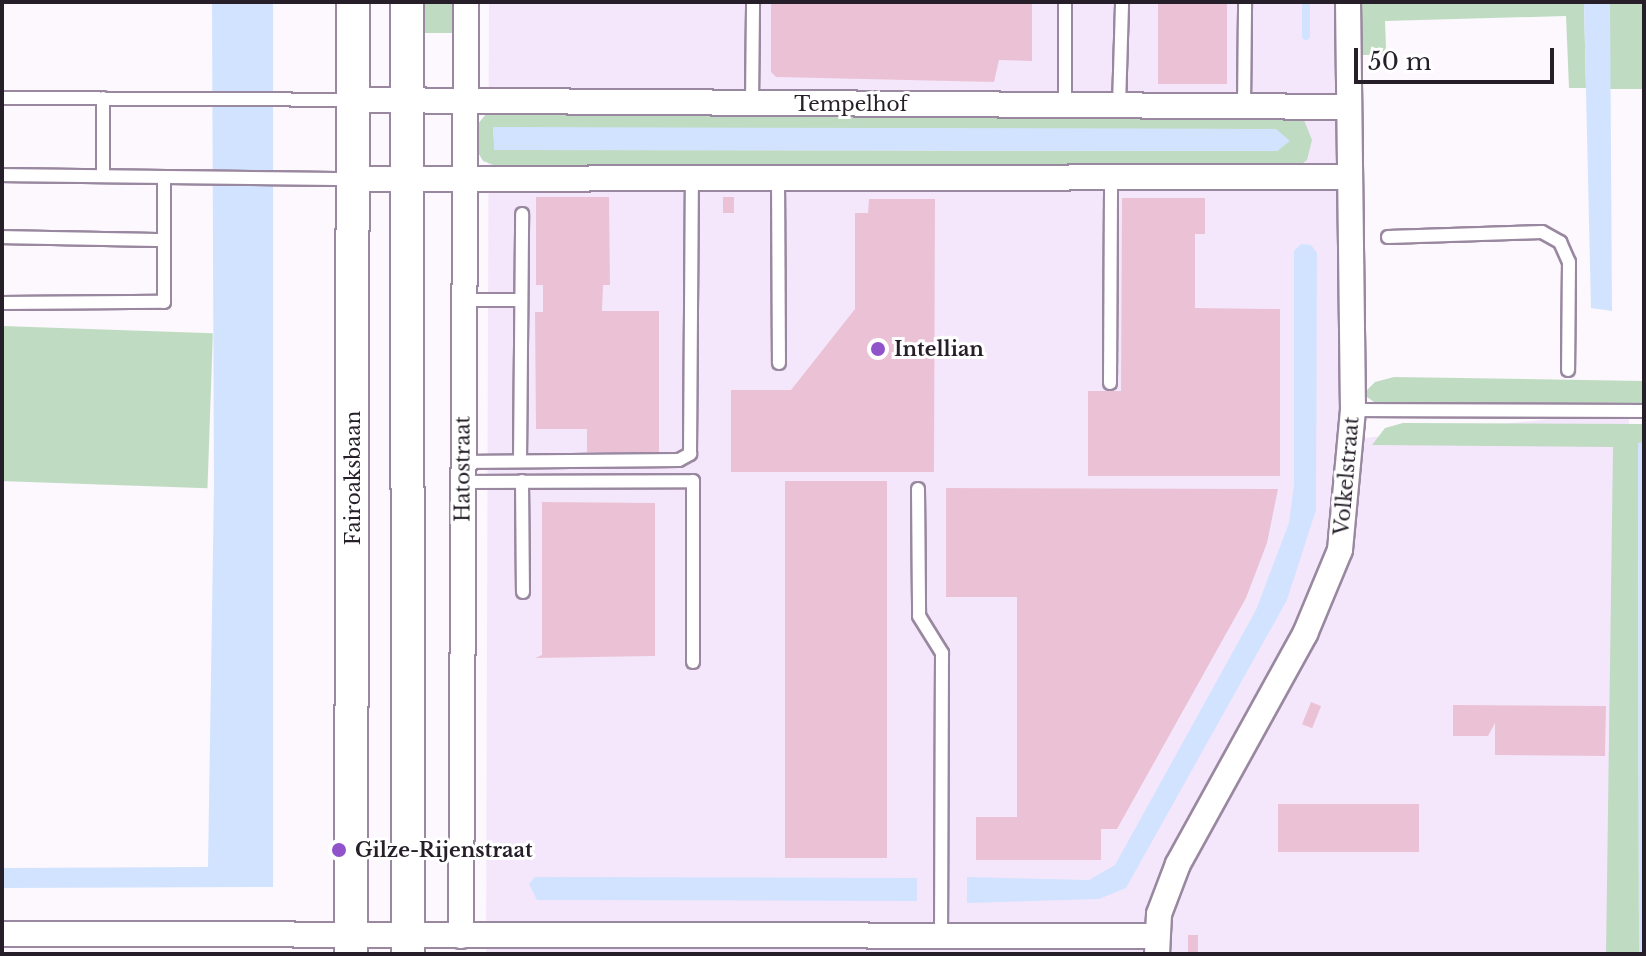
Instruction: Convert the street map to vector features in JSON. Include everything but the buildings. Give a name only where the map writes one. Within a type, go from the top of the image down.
[{"type":"main road","name":"Fairoaksbaan","points":[[351,945],[353,2]]},
{"type":"main road","points":[[407,2],[408,945]]},
{"type":"street","name":"Hatostraat","points":[[461,936],[466,2]]},
{"type":"street","name":"Volkelstraat","points":[[1157,945],[1159,914],[1178,864],[1305,634],[1340,550],[1351,475],[1353,410],[1348,2]]},
{"type":"street","name":"Tempelhof","points":[[352,100],[1349,107]]},
{"type":"street","points":[[353,179],[1348,177]]},
{"type":"street","points":[[2,934],[351,945],[408,945],[461,936],[941,936],[1157,945]]},
{"type":"lane","points":[[752,103],[753,2]]},
{"type":"lane","points":[[1065,2],[1065,105]]},
{"type":"lane","points":[[1119,106],[1122,2]]},
{"type":"lane","points":[[1244,106],[1245,2]]},
{"type":"lane","points":[[2,98],[352,100]]},
{"type":"lane","points":[[103,98],[103,176]]},
{"type":"lane","points":[[2,175],[353,179]]},
{"type":"lane","points":[[1110,383],[1111,176]]},
{"type":"lane","points":[[2,303],[164,302],[164,177]]},
{"type":"lane","points":[[778,177],[779,363]]},
{"type":"lane","points":[[463,472],[520,461],[679,460],[690,454],[692,178]]},
{"type":"lane","points":[[520,461],[522,214]]},
{"type":"lane","points":[[1388,237],[1542,232],[1560,242],[1569,262],[1568,370]]},
{"type":"lane","points":[[2,237],[164,240]]},
{"type":"lane","points":[[463,300],[521,300]]},
{"type":"lane","points":[[1353,410],[1644,411]]},
{"type":"lane","points":[[463,472],[522,481],[693,481],[693,662]]},
{"type":"lane","points":[[522,481],[523,592]]},
{"type":"lane","points":[[918,489],[919,616],[942,653],[941,936]]},
{"type":"shaded area","points":[[489,2],[1361,2],[1364,348],[1354,439],[1629,411],[1628,954],[486,954]]},
{"type":"green space","points":[[419,2],[453,2],[453,33],[419,33]]},
{"type":"green space","points":[[1361,2],[1584,2],[1586,88],[1569,88],[1566,16],[1385,21],[1386,48],[1381,55],[1361,55]]},
{"type":"green space","points":[[1610,2],[1644,2],[1644,89],[1610,89]]},
{"type":"green space","points":[[487,113],[1302,115],[1312,140],[1307,160],[1299,166],[499,167],[483,161],[476,149],[477,125]],"holes":[[[493,128],[1275,129],[1289,141],[1277,151],[495,150]]]},
{"type":"green space","points":[[2,326],[213,333],[207,488],[2,481]]},
{"type":"green space","points":[[1394,377],[1644,381],[1644,403],[1374,402],[1363,394],[1375,382]]},
{"type":"green space","points":[[1644,403],[1644,443],[1638,443],[1639,954],[1606,954],[1613,447],[1372,445],[1385,428],[1403,423],[1643,424]]},
{"type":"water","points":[[212,2],[273,2],[273,887],[2,888],[2,868],[208,867],[214,487]]},
{"type":"water","points":[[1584,2],[1610,2],[1612,311],[1591,308]]},
{"type":"water","points":[[493,127],[1276,129],[1290,141],[1277,151],[494,150]]},
{"type":"water","points":[[1301,244],[1311,245],[1317,253],[1316,510],[1287,600],[1126,888],[1099,899],[967,903],[967,877],[1089,880],[1115,865],[1256,610],[1289,523],[1294,484],[1294,251]]},
{"type":"water","points":[[1644,442],[1644,954],[1639,954],[1638,443]]},
{"type":"water","points":[[535,877],[917,878],[917,901],[537,900],[529,884]]},
{"type":"waterway","points":[[1306,2],[1306,36]]},
{"type":"place","name":"Intellian","points":[[878,349]]},
{"type":"place","name":"Gilze-Rijenstraat","points":[[339,850]]}]
